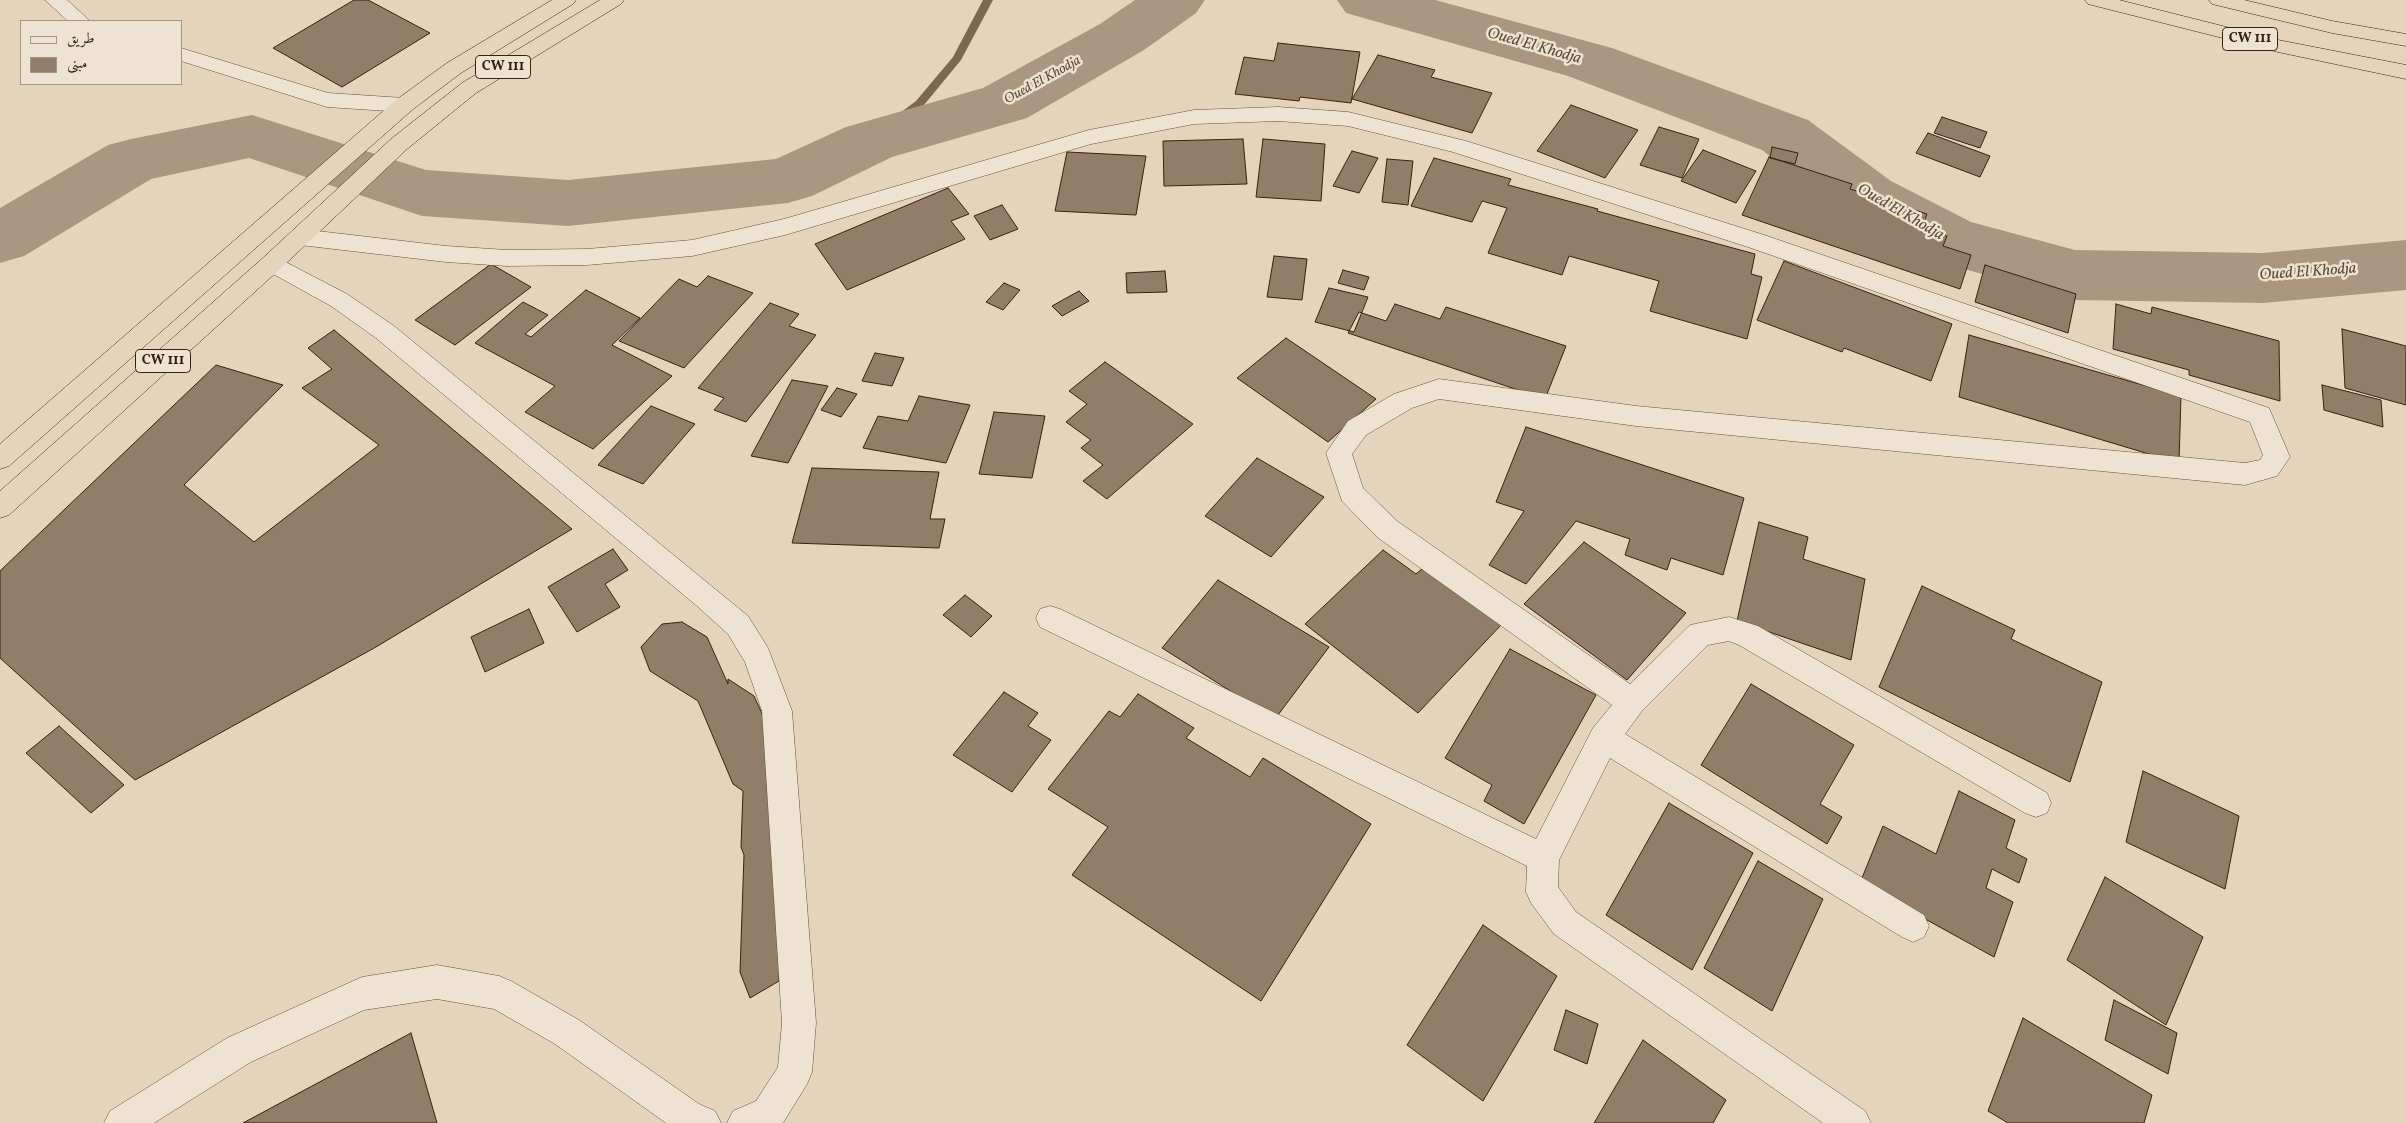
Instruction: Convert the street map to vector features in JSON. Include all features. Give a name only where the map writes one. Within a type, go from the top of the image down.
[{"type":"highway","name":"CW 111","points":[[0,459],[404,104],[454,68],[566,0]]},
{"type":"highway","name":"CW 111","points":[[0,507],[272,263],[399,144],[469,88],[614,0]]},
{"type":"highway","name":"CW 111","points":[[2095,0],[2278,46],[2406,72]]},
{"type":"highway","points":[[2219,0],[2332,27],[2406,40]]},
{"type":"street","points":[[55,0],[79,20]]},
{"type":"street","points":[[182,54],[327,100],[404,104]]},
{"type":"street","points":[[300,237],[446,254],[507,258],[587,257],[692,248],[785,227],[1023,156],[1108,133],[1194,117],[1278,114],[1348,119],[1458,146],[1756,241],[2241,408],[2260,415],[2270,437],[2277,457],[2268,469],[2245,474],[1636,416],[1439,389],[1403,401],[1357,428],[1339,453],[1351,493],[1387,529],[1632,702]]},
{"type":"street","points":[[272,263],[339,300],[385,332],[708,598],[738,625],[758,657],[777,711],[799,1022],[795,1072],[768,1114],[745,1123]]},
{"type":"street","points":[[1050,618],[1543,858]]},
{"type":"street","points":[[1853,1123],[1565,923],[1542,892],[1543,858],[1604,738],[1632,702],[1700,634],[1729,630],[1748,635],[2036,803]]},
{"type":"street","points":[[1604,738],[1913,926]]},
{"type":"street","points":[[122,1123],[239,1050],[362,994],[437,982],[499,993],[566,1032],[689,1118],[703,1123]]},
{"type":"building","points":[[354,0],[368,0],[430,33],[342,87],[273,48]]},
{"type":"building","points":[[1278,43],[1360,52],[1351,103],[1300,97],[1299,101],[1235,94],[1244,57],[1274,61]]},
{"type":"building","points":[[1378,55],[1435,70],[1431,77],[1492,93],[1472,133],[1352,99]]},
{"type":"building","points":[[1571,105],[1638,130],[1605,178],[1537,151]]},
{"type":"building","points":[[1942,117],[1987,132],[1980,148],[1934,133]]},
{"type":"building","points":[[1659,127],[1699,139],[1682,178],[1640,165]]},
{"type":"building","points":[[1928,133],[1990,156],[1980,177],[1916,153]]},
{"type":"building","points":[[1243,139],[1247,184],[1164,186],[1163,141]]},
{"type":"building","points":[[1263,139],[1325,144],[1321,201],[1256,197]]},
{"type":"building","points":[[1772,147],[1798,153],[1795,164],[1770,158]]},
{"type":"building","points":[[1703,150],[1756,171],[1736,203],[1681,181]]},
{"type":"building","points":[[1352,151],[1378,158],[1359,193],[1333,186]]},
{"type":"building","points":[[1067,152],[1146,156],[1136,215],[1055,211]]},
{"type":"building","points":[[1769,157],[1852,184],[1850,189],[1927,214],[1922,227],[1947,236],[1943,246],[1971,255],[1960,289],[1742,215]]},
{"type":"building","points":[[1434,158],[1511,179],[1508,185],[1755,254],[1751,274],[1762,277],[1747,339],[1650,311],[1659,281],[1569,256],[1562,275],[1488,253],[1507,208],[1482,201],[1472,222],[1411,206]]},
{"type":"building","points":[[1387,159],[1413,161],[1408,205],[1382,202]]},
{"type":"building","points":[[948,188],[969,214],[951,221],[965,239],[847,290],[815,244]]},
{"type":"building","points":[[1002,205],[1018,229],[990,240],[974,216]]},
{"type":"building","points":[[1274,256],[1307,259],[1302,300],[1267,297]]},
{"type":"building","points":[[1784,261],[1952,324],[1931,381],[1844,348],[1842,352],[1757,320]]},
{"type":"building","points":[[491,264],[531,287],[455,345],[415,320]]},
{"type":"building","points":[[1985,265],[2076,294],[2068,333],[1975,302]]},
{"type":"building","points":[[1343,270],[1369,277],[1364,290],[1338,283]]},
{"type":"building","points":[[1165,271],[1167,292],[1127,293],[1126,273]]},
{"type":"building","points":[[708,276],[753,293],[684,368],[619,341],[679,279],[697,287]]},
{"type":"building","points":[[1004,283],[1020,290],[1003,310],[986,302]]},
{"type":"building","points":[[1329,288],[1368,297],[1354,332],[1315,322]]},
{"type":"building","points":[[586,290],[640,318],[612,345],[672,376],[593,449],[525,412],[555,386],[475,343],[523,302],[548,315],[525,334],[531,337]]},
{"type":"building","points":[[1079,291],[1089,301],[1062,316],[1052,306]]},
{"type":"building","points":[[770,303],[799,314],[789,326],[816,335],[746,422],[714,410],[724,398],[698,388]]},
{"type":"building","points":[[1395,304],[1440,319],[1446,307],[1566,346],[1545,399],[1348,333],[1359,312],[1386,321]]},
{"type":"building","points":[[2116,304],[2151,314],[2152,307],[2279,341],[2280,401],[2189,375],[2189,370],[2113,349]]},
{"type":"building","points":[[2342,329],[2406,346],[2406,405],[2345,388]]},
{"type":"building","points":[[334,330],[572,529],[376,647],[135,780],[0,658],[0,571],[216,365],[283,385],[184,485],[254,542],[379,445],[302,388],[332,369],[308,348]]},
{"type":"building","points":[[1969,335],[2181,396],[2179,463],[1959,397]]},
{"type":"building","points":[[1286,338],[1376,399],[1328,442],[1237,378]]},
{"type":"building","points":[[875,353],[904,358],[892,386],[862,381]]},
{"type":"building","points":[[1105,362],[1193,424],[1107,499],[1083,481],[1103,465],[1081,448],[1091,440],[1066,422],[1087,404],[1069,391]]},
{"type":"building","points":[[792,380],[828,386],[788,463],[751,456]]},
{"type":"building","points":[[2322,385],[2381,400],[2383,427],[2324,410]]},
{"type":"building","points":[[837,388],[857,394],[841,417],[821,410]]},
{"type":"building","points":[[919,396],[970,405],[946,463],[863,448],[878,416],[908,421]]},
{"type":"building","points":[[651,406],[695,424],[643,484],[598,465]]},
{"type":"building","points":[[994,412],[1045,416],[1032,478],[979,474]]},
{"type":"building","points":[[1526,427],[1744,498],[1723,575],[1671,558],[1667,570],[1625,555],[1630,539],[1576,521],[1526,584],[1489,565],[1524,511],[1496,502]]},
{"type":"building","points":[[1257,458],[1324,497],[1271,557],[1205,516]]},
{"type":"building","points":[[812,468],[939,472],[930,519],[945,519],[939,548],[792,543]]},
{"type":"building","points":[[1759,522],[1808,537],[1803,559],[1865,579],[1851,660],[1737,621]]},
{"type":"building","points":[[1584,542],[1686,613],[1627,680],[1524,604]]},
{"type":"building","points":[[613,549],[628,570],[605,584],[620,607],[577,632],[548,587]]},
{"type":"building","points":[[1383,550],[1416,574],[1424,567],[1502,624],[1418,713],[1305,624]]},
{"type":"building","points":[[1218,580],[1329,647],[1275,719],[1162,648]]},
{"type":"building","points":[[1922,586],[2015,630],[2011,639],[2102,682],[2070,782],[1879,687]]},
{"type":"building","points":[[965,595],[992,616],[971,637],[943,615]]},
{"type":"building","points":[[529,609],[544,643],[485,672],[471,637]]},
{"type":"building","points":[[682,622],[707,637],[728,684],[728,679],[754,696],[785,764],[779,981],[750,998],[740,972],[744,855],[741,847],[743,791],[733,784],[698,701],[650,671],[641,647],[662,624]]},
{"type":"building","points":[[1510,649],[1596,695],[1524,824],[1484,801],[1492,785],[1445,758]]},
{"type":"building","points":[[1751,684],[1854,745],[1820,804],[1842,817],[1827,844],[1701,765]]},
{"type":"building","points":[[1004,692],[1038,713],[1028,726],[1051,740],[1012,792],[953,755]]},
{"type":"building","points":[[1138,694],[1194,728],[1186,738],[1250,777],[1263,758],[1371,824],[1261,1001],[1072,875],[1108,827],[1048,789],[1109,711],[1120,717]]},
{"type":"building","points":[[59,726],[124,785],[91,813],[26,753]]},
{"type":"building","points":[[2143,771],[2239,816],[2225,889],[2126,842]]},
{"type":"building","points":[[1959,791],[2015,820],[2006,848],[2027,859],[2019,883],[1992,869],[1986,888],[2013,902],[1994,957],[1860,883],[1883,826],[1936,854]]},
{"type":"building","points":[[1669,803],[1753,853],[1692,970],[1606,915]]},
{"type":"building","points":[[1758,861],[1823,899],[1772,1011],[1704,968]]},
{"type":"building","points":[[2105,877],[2203,937],[2166,1025],[2067,960]]},
{"type":"building","points":[[1483,925],[1557,976],[1483,1101],[1407,1045]]},
{"type":"building","points":[[2114,1000],[2177,1033],[2168,1074],[2105,1040]]},
{"type":"building","points":[[1566,1010],[1598,1024],[1587,1064],[1554,1050]]},
{"type":"building","points":[[2023,1018],[2152,1095],[2144,1123],[2008,1123],[1988,1111]]},
{"type":"building","points":[[411,1033],[437,1123],[243,1123]]},
{"type":"building","points":[[1643,1040],[1726,1100],[1713,1123],[1594,1123]]},
{"type":"waterway","points":[[869,142],[920,103],[957,58],[988,0]]},
{"type":"waterway","points":[[0,239],[131,161],[252,136],[422,193],[568,203],[788,180],[869,142],[1005,103],[1122,37],[1175,0]]},
{"type":"waterway","name":"Oued El Khodja","points":[[1367,0],[1590,62],[1785,135],[1867,197],[1949,241],[2075,275],[2263,278],[2406,265]]}]
